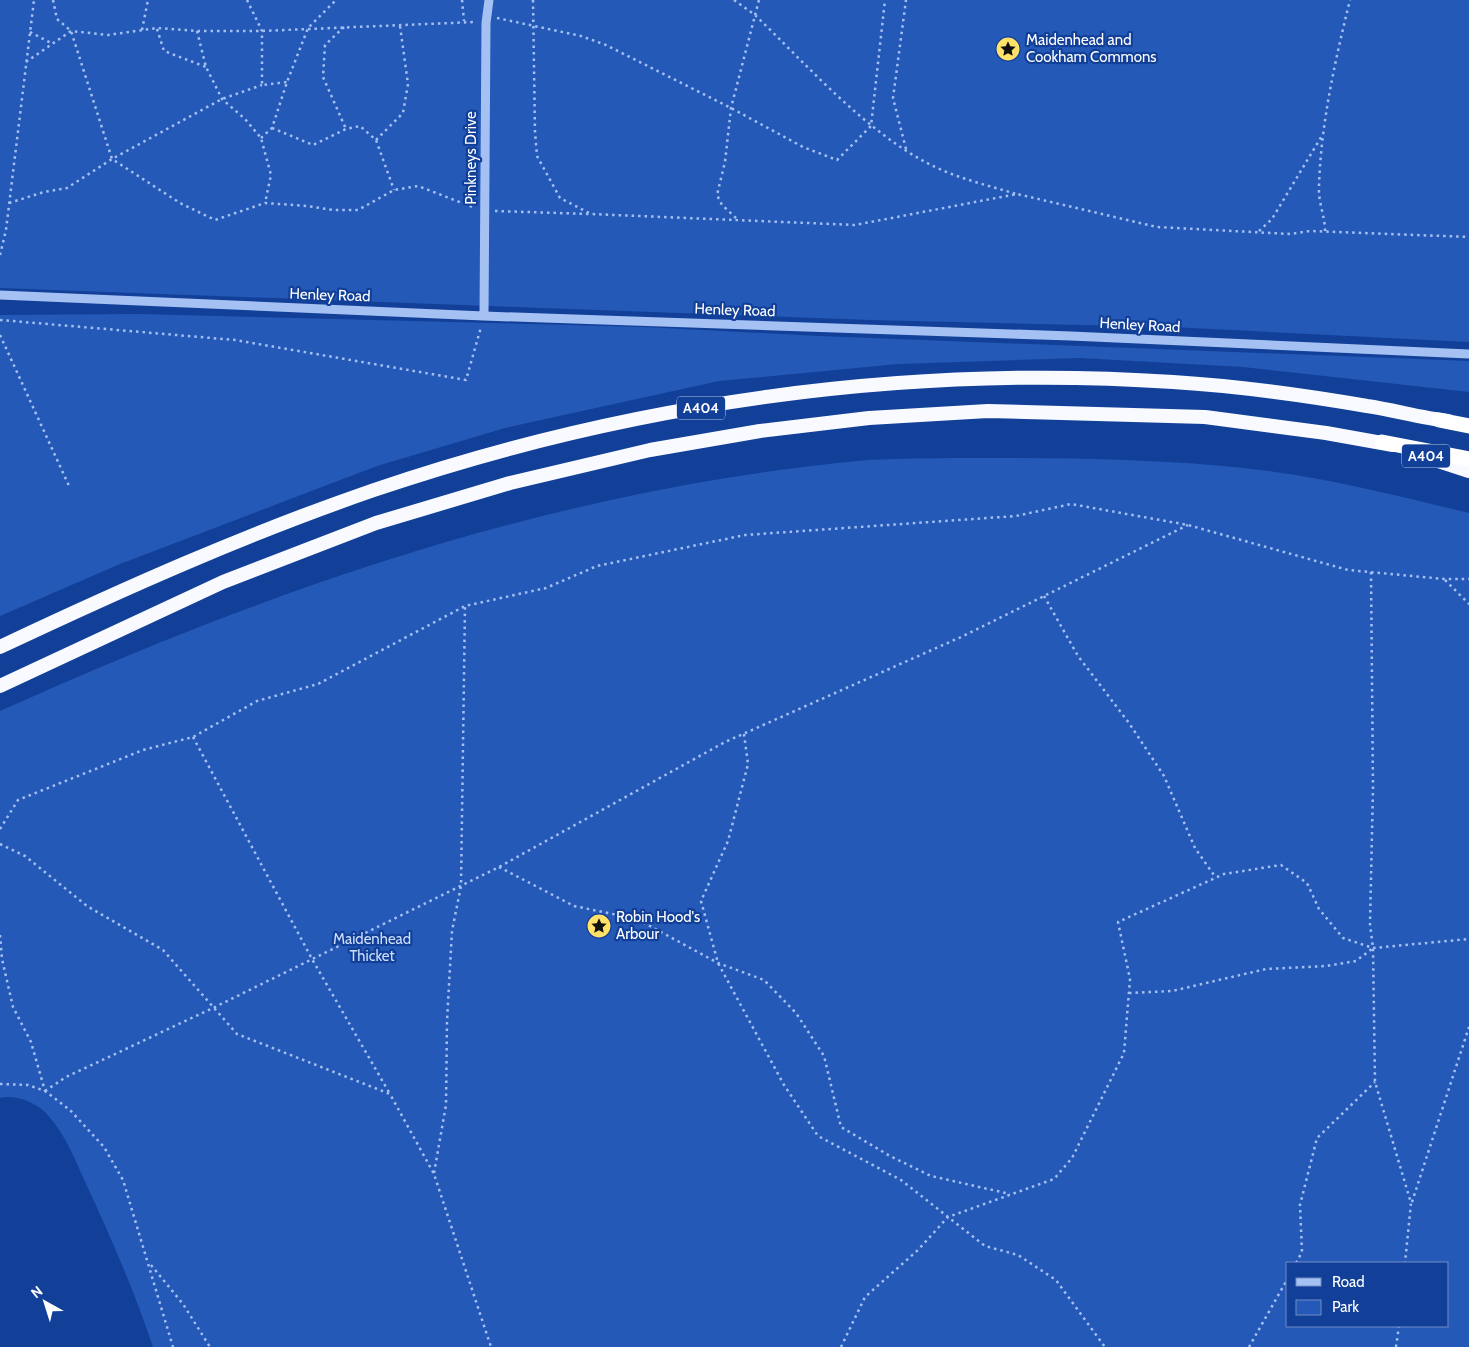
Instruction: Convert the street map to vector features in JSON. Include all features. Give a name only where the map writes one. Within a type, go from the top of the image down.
[{"type":"highway","name":"A404","points":[[0,647],[228,544],[377,489],[524,446],[660,415],[729,403],[885,384],[972,380],[1077,379],[1173,382],[1276,392],[1379,408],[1439,420]]},
{"type":"highway","name":"A404","points":[[0,686],[223,582],[376,523],[510,483],[650,450],[760,431],[869,418],[988,411],[1205,417],[1382,442],[1469,471]]},
{"type":"highway","points":[[1439,420],[1469,425]]},
{"type":"highway","points":[[1382,442],[1469,459]]},
{"type":"street","name":"Pinkneys Drive","points":[[484,316],[486,23],[490,0]]},
{"type":"street","name":"Henley Road","points":[[0,295],[484,316],[1080,336],[1469,354]]},
{"type":"path","points":[[0,255],[6,230],[34,0]]},
{"type":"path","points":[[53,0],[56,19],[71,32],[112,159],[180,203],[215,220],[265,204],[308,206],[333,210],[358,210],[394,190],[418,186],[485,211],[737,219],[855,225],[1017,194]]},
{"type":"path","points":[[142,30],[148,0]]},
{"type":"path","points":[[247,0],[252,6],[262,30],[262,85]]},
{"type":"path","points":[[261,138],[272,128],[286,82],[308,28],[336,0]]},
{"type":"path","points":[[462,0],[464,21]]},
{"type":"path","points":[[533,0],[532,25],[537,156],[560,198],[591,214]]},
{"type":"path","points":[[734,0],[755,15],[871,126],[928,164]]},
{"type":"path","points":[[737,219],[722,205],[717,195],[725,162],[731,108],[758,0]]},
{"type":"path","points":[[26,62],[51,43],[71,32],[108,35],[157,28],[197,31],[400,26],[464,21],[486,23],[492,17],[581,36],[606,45],[731,108],[803,147],[837,160],[871,126],[885,0]]},
{"type":"path","points":[[906,0],[893,98],[906,150],[928,164],[955,175],[1017,194],[1157,226],[1290,234],[1310,230],[1469,238]]},
{"type":"path","points":[[1325,232],[1325,218],[1320,208],[1318,188],[1323,133],[1335,63],[1350,0]]},
{"type":"path","points":[[376,140],[403,113],[408,84],[400,26]]},
{"type":"path","points":[[344,27],[325,45],[323,77],[346,129]]},
{"type":"path","points":[[157,28],[164,51],[206,67]]},
{"type":"path","points":[[197,31],[206,67],[222,99],[245,119],[261,138],[271,175],[265,204]]},
{"type":"path","points":[[30,32],[51,43]]},
{"type":"path","points":[[9,203],[44,192],[67,188],[112,159],[222,99],[262,85],[286,82]]},
{"type":"path","points":[[272,128],[313,145],[346,129],[360,126],[376,140],[394,190]]},
{"type":"path","points":[[1258,232],[1272,219],[1295,184],[1323,133]]},
{"type":"path","points":[[0,320],[235,340],[466,380],[484,316]]},
{"type":"path","points":[[0,336],[70,488]]},
{"type":"path","points":[[0,829],[18,800],[143,750],[193,736],[257,701],[318,684],[465,606],[546,588],[597,566],[745,534],[1016,516],[1071,504],[1188,525],[1348,570],[1444,579],[1469,579]]},
{"type":"path","points":[[45,1091],[66,1077],[213,1008],[499,867],[744,734],[961,636],[1188,525]]},
{"type":"path","points":[[1371,572],[1372,788],[1370,924],[1373,948],[1376,1082],[1411,1203]]},
{"type":"path","points":[[1444,579],[1469,604]]},
{"type":"path","points":[[1044,596],[1078,656],[1129,723],[1164,776],[1196,848],[1216,878]]},
{"type":"path","points":[[434,1174],[446,1104],[447,1021],[452,931],[461,886],[465,606]]},
{"type":"path","points":[[744,734],[748,764],[728,841],[701,901],[718,963],[784,1085],[818,1136],[901,1180],[985,1246],[1018,1255],[1056,1280],[1106,1347]]},
{"type":"path","points":[[193,736],[312,959],[434,1174],[491,1347]]},
{"type":"path","points":[[0,844],[25,856],[87,906],[163,950],[237,1034],[390,1094]]},
{"type":"path","points":[[842,1347],[865,1297],[918,1250],[948,1217],[1054,1179],[1072,1158],[1124,1052],[1130,979],[1118,922],[1224,874],[1281,865],[1307,883],[1318,910],[1343,938],[1373,948],[1469,939]]},
{"type":"path","points":[[499,867],[574,906],[637,919],[718,963],[764,980],[796,1013],[824,1056],[841,1127],[890,1156],[931,1176],[1012,1194]]},
{"type":"path","points":[[0,935],[2,959],[13,1007],[32,1042],[45,1091]]},
{"type":"path","points":[[1129,993],[1172,991],[1266,969],[1326,966],[1356,961],[1373,948]]},
{"type":"path","points":[[1405,1262],[1411,1203],[1469,1027]]},
{"type":"path","points":[[1297,1262],[1302,1252],[1300,1205],[1317,1138],[1376,1082]]},
{"type":"path","points":[[0,1084],[28,1085],[45,1091],[70,1110],[104,1147],[124,1180],[173,1347]]},
{"type":"path","points":[[150,1264],[183,1304],[210,1347]]},
{"type":"path","points":[[1249,1347],[1286,1282]]},
{"type":"path","points":[[1396,1347],[1399,1327]]},
{"type":"green space","points":[[0,0],[1469,0],[1469,342],[1171,327],[871,320],[0,288]]},
{"type":"green space","points":[[139,314],[644,327],[819,336],[1469,361],[1469,392],[1243,367],[1080,358],[898,364],[719,381],[505,428],[377,466],[120,564],[0,616],[0,315]]},
{"type":"green space","name":"Maidenhead Thicket","points":[[893,459],[1098,459],[1243,468],[1329,481],[1469,513],[1469,1347],[153,1347],[114,1247],[65,1139],[45,1112],[36,1105],[18,1098],[0,1098],[0,711],[103,666],[208,624],[313,585],[419,550],[526,520],[635,495],[745,475],[857,461]]},
{"type":"place","name":"Maidenhead and Cookham Commons","points":[[1008,49]]},
{"type":"place","name":"Robin Hood's Arbour","points":[[599,926]]}]
